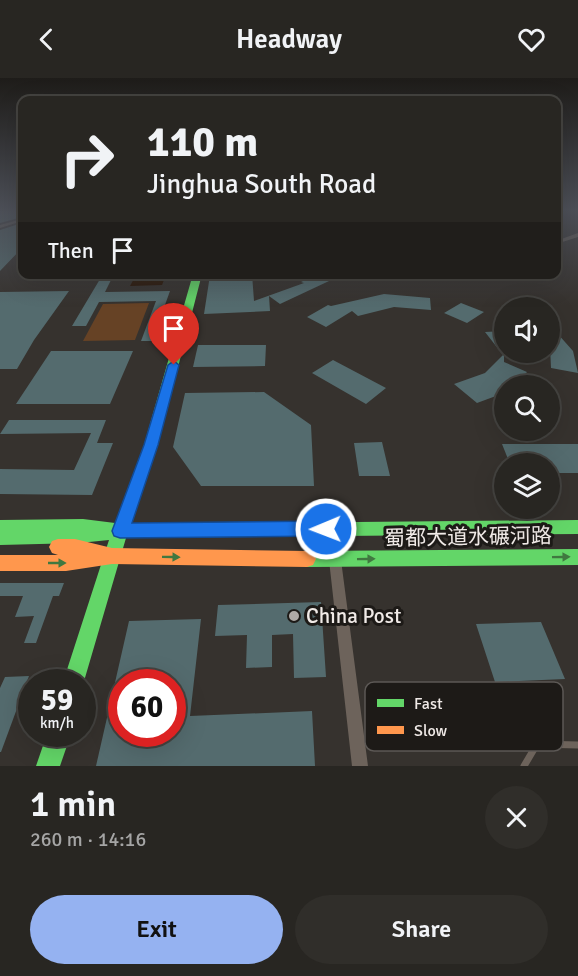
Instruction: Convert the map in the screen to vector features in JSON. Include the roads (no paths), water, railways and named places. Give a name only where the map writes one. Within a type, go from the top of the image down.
[{"type":"main road","points":[[79,669],[120,531],[151,445],[197,279]]},
{"type":"main road","name":"蜀都大道水碾河路","points":[[0,527],[83,526],[120,531],[578,527]]},
{"type":"main road","points":[[0,537],[79,536],[120,531]]},
{"type":"main road","points":[[0,547],[75,547],[112,556]]},
{"type":"main road","name":"蜀都大道水碾河路","points":[[0,563],[66,563],[112,556],[335,560],[578,556]]},
{"type":"main road","points":[[48,766],[55,747]]},
{"type":"street","points":[[335,560],[360,766]]},
{"type":"lane","points":[[563,745],[578,745]]},
{"type":"lane","points":[[524,766],[533,751]]},
{"type":"place","name":"China Post","points":[[294,616]]}]
